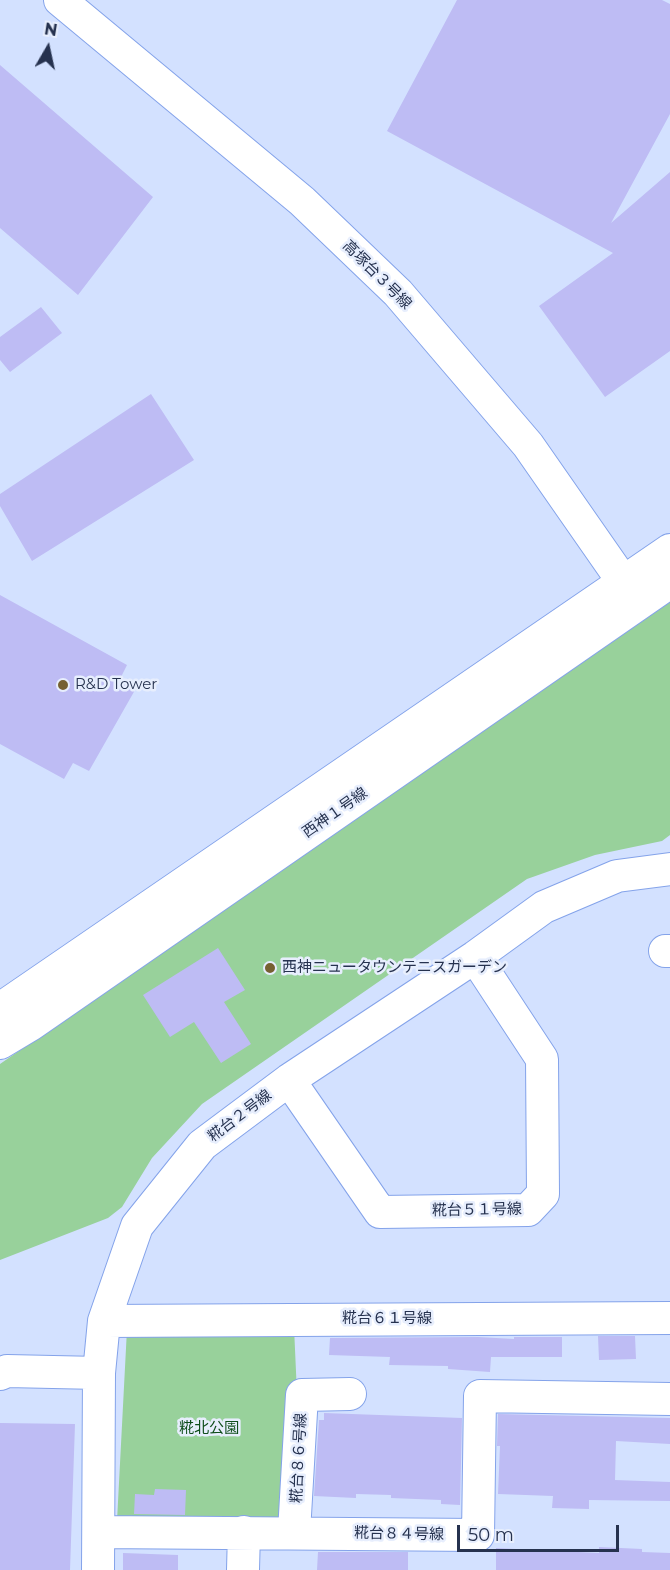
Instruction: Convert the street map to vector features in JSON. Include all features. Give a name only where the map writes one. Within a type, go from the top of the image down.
[{"type":"street","name":"高塚台３号線","points":[[60,0],[302,201],[398,293],[528,445],[630,592]]},
{"type":"street","name":"西神１号線","points":[[0,1043],[40,1018],[630,592],[670,550]]},
{"type":"street","name":"西神１号線","points":[[0,1009],[630,592],[670,582]]},
{"type":"street","name":"糀台２号線","points":[[98,1570],[99,1373],[104,1321],[137,1226],[201,1145],[288,1080],[475,957],[544,907],[617,876],[670,868]]},
{"type":"street","name":"糀台５１号線","points":[[288,1080],[380,1212],[528,1210],[543,1194],[542,1059],[475,957]]},
{"type":"street","name":"糀台６１号線","points":[[104,1321],[670,1318]]},
{"type":"street","points":[[0,1374],[7,1371],[99,1373]]},
{"type":"street","name":"糀台８６号線","points":[[294,1532],[302,1395],[350,1394]]},
{"type":"street","name":"糀台８４号線","points":[[99,1532],[478,1535],[480,1396],[670,1399]]},
{"type":"street","points":[[243,1570],[244,1532]]},
{"type":"green space","name":"西神ニュータウンテニスガーデン","points":[[670,602],[670,835],[662,841],[595,855],[527,879],[202,1104],[152,1158],[122,1207],[108,1218],[0,1260],[0,1064]]},
{"type":"green space","name":"糀北公園","points":[[294,1327],[297,1394],[290,1522],[117,1521],[127,1329]]},
{"type":"building","points":[[457,0],[662,0],[670,4],[670,114],[611,223],[670,172],[670,351],[605,397],[539,306],[613,253],[387,131]]},
{"type":"building","points":[[0,65],[153,197],[78,295],[0,228]]},
{"type":"building","points":[[41,307],[62,333],[10,372],[0,360],[0,337]]},
{"type":"building","points":[[151,394],[194,460],[32,561],[0,506],[0,494]]},
{"type":"building","name":"R&D Tower","points":[[0,595],[127,665],[119,681],[135,690],[89,771],[73,763],[64,779],[0,744]]},
{"type":"building","points":[[218,948],[245,990],[224,1002],[251,1044],[221,1063],[194,1022],[170,1037],[143,995]]},
{"type":"building","points":[[598,1336],[635,1336],[636,1359],[599,1360]]},
{"type":"building","points":[[478,1337],[514,1339],[514,1337],[562,1337],[562,1357],[491,1357],[490,1372],[448,1369],[448,1366],[389,1365],[390,1357],[329,1355],[330,1338]]},
{"type":"building","points":[[324,1413],[462,1418],[460,1505],[441,1504],[441,1500],[391,1498],[391,1495],[356,1494],[356,1498],[314,1496],[319,1420],[324,1420]]},
{"type":"building","points":[[498,1414],[670,1418],[670,1444],[616,1441],[615,1480],[670,1482],[670,1501],[589,1500],[589,1509],[552,1508],[553,1496],[498,1494],[500,1446],[497,1446]]},
{"type":"building","points":[[0,1423],[75,1424],[70,1570],[0,1570]]},
{"type":"building","points":[[155,1489],[186,1490],[185,1515],[134,1514],[135,1494],[154,1495]]},
{"type":"building","points":[[599,1547],[670,1553],[670,1570],[496,1570],[496,1548],[599,1553]]},
{"type":"building","points":[[318,1552],[408,1552],[408,1570],[317,1570]]},
{"type":"building","points":[[123,1553],[178,1555],[178,1570],[123,1570]]},
{"type":"place","name":"R&D Tower","points":[[63,685]]},
{"type":"place","name":"西神ニュータウンテニスガーデン","points":[[270,968]]}]
